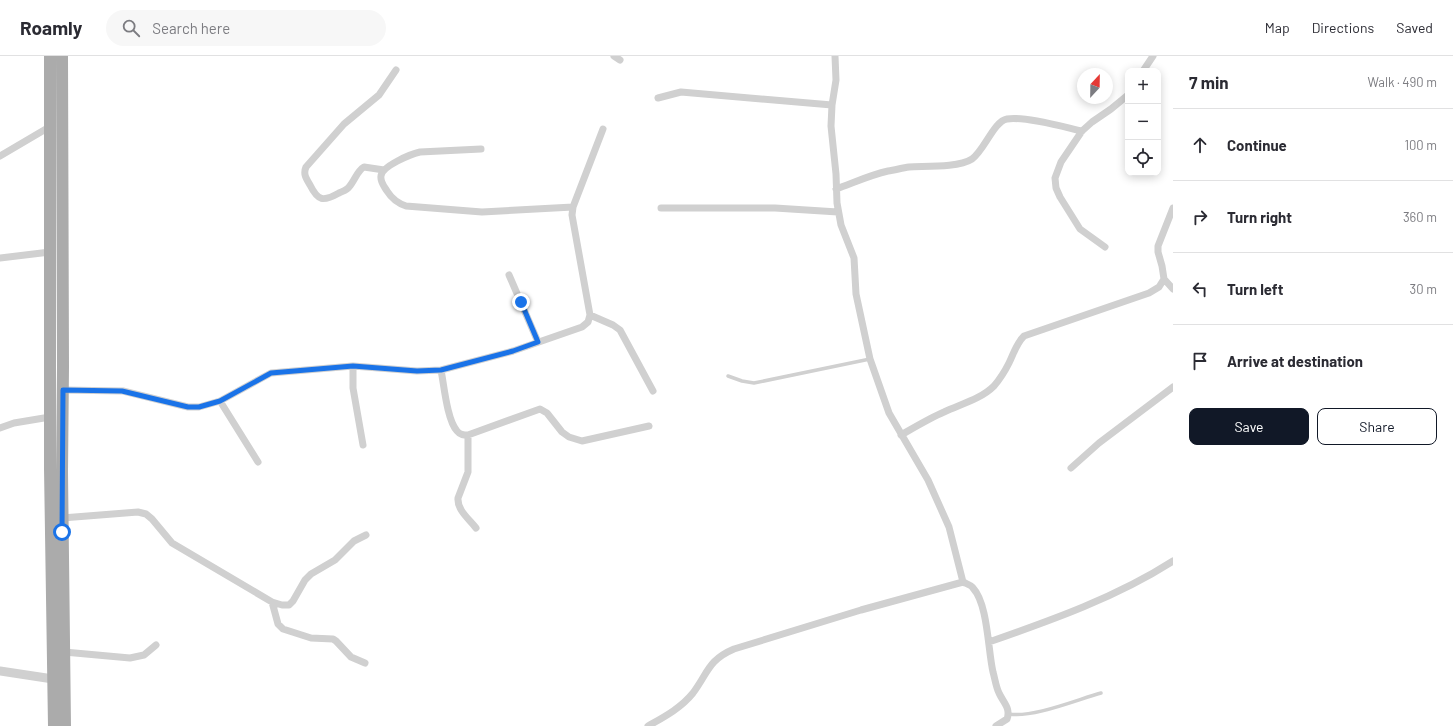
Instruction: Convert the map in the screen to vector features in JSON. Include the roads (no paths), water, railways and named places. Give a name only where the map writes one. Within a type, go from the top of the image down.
[{"type":"main road","points":[[50,56],[50,417],[54,726]]},
{"type":"main road","points":[[62,56],[62,518],[65,726]]},
{"type":"street","points":[[835,56],[836,80],[832,105],[831,126],[838,212],[845,236],[854,258],[856,294],[870,360],[889,413],[928,480],[947,522],[963,582]]},
{"type":"street","points":[[1145,68],[1153,56]]},
{"type":"street","points":[[384,170],[364,167],[360,169],[348,188],[330,198],[325,199],[319,198],[315,194],[304,172],[306,167],[344,124],[379,95],[396,70]]},
{"type":"street","points":[[658,98],[681,92],[832,105]]},
{"type":"street","points":[[1105,247],[1080,229],[1060,197],[1054,182],[1061,162],[1082,131],[1125,97]]},
{"type":"street","points":[[836,189],[886,171],[909,167],[952,165],[971,160],[983,147],[998,126],[1006,119],[1017,118],[1059,125],[1082,131]]},
{"type":"street","points":[[0,156],[51,126]]},
{"type":"street","points":[[63,390],[122,391],[188,407],[199,407],[220,401],[271,373],[353,366],[417,371],[441,370],[513,351],[582,327],[588,322],[590,315],[572,215],[573,207],[603,130]]},
{"type":"street","points":[[482,149],[414,153],[384,170],[381,176],[382,182],[393,199],[398,204],[406,206],[482,212],[573,207]]},
{"type":"street","points":[[661,208],[775,208],[838,212]]},
{"type":"street","points":[[1173,208],[1160,240],[1158,252],[1164,279],[1173,289]]},
{"type":"street","points":[[0,258],[50,252]]},
{"type":"street","points":[[510,275],[538,342]]},
{"type":"street","points":[[901,435],[942,412],[983,395],[993,387],[1002,377],[1014,351],[1024,336],[1149,293],[1159,287],[1164,279]]},
{"type":"street","points":[[590,315],[613,325],[620,330],[653,391]]},
{"type":"street","points":[[353,366],[353,388],[363,445]]},
{"type":"street","points":[[441,370],[450,417],[458,432],[463,435],[468,435],[540,409],[562,432],[569,437],[582,441],[649,426]]},
{"type":"street","points":[[1070,468],[1099,443],[1173,387]]},
{"type":"street","points":[[220,401],[258,462]]},
{"type":"street","points":[[0,428],[14,423],[50,417]]},
{"type":"street","points":[[468,435],[468,472],[458,498],[458,503],[476,528]]},
{"type":"street","points":[[62,518],[138,512],[146,514],[172,543],[272,602],[282,605],[289,605],[293,601],[305,580],[312,574],[335,560],[354,541],[366,535]]},
{"type":"street","points":[[989,642],[1039,625],[1099,600],[1154,574],[1173,561]]},
{"type":"street","points":[[648,726],[664,718],[683,703],[692,694],[712,663],[721,655],[734,649],[839,617],[963,582],[972,587],[979,598],[987,629],[990,659],[995,682],[1008,708],[1009,714],[1007,718],[996,726]]},
{"type":"street","points":[[272,602],[278,624],[283,629],[311,638],[333,639],[351,657],[365,663]]},
{"type":"street","points":[[64,652],[130,658],[144,655],[156,644]]},
{"type":"street","points":[[0,671],[53,679]]},
{"type":"lane","points":[[728,376],[742,381],[754,382],[870,360]]},
{"type":"lane","points":[[1009,714],[1019,716],[1032,714],[1101,693]]}]
